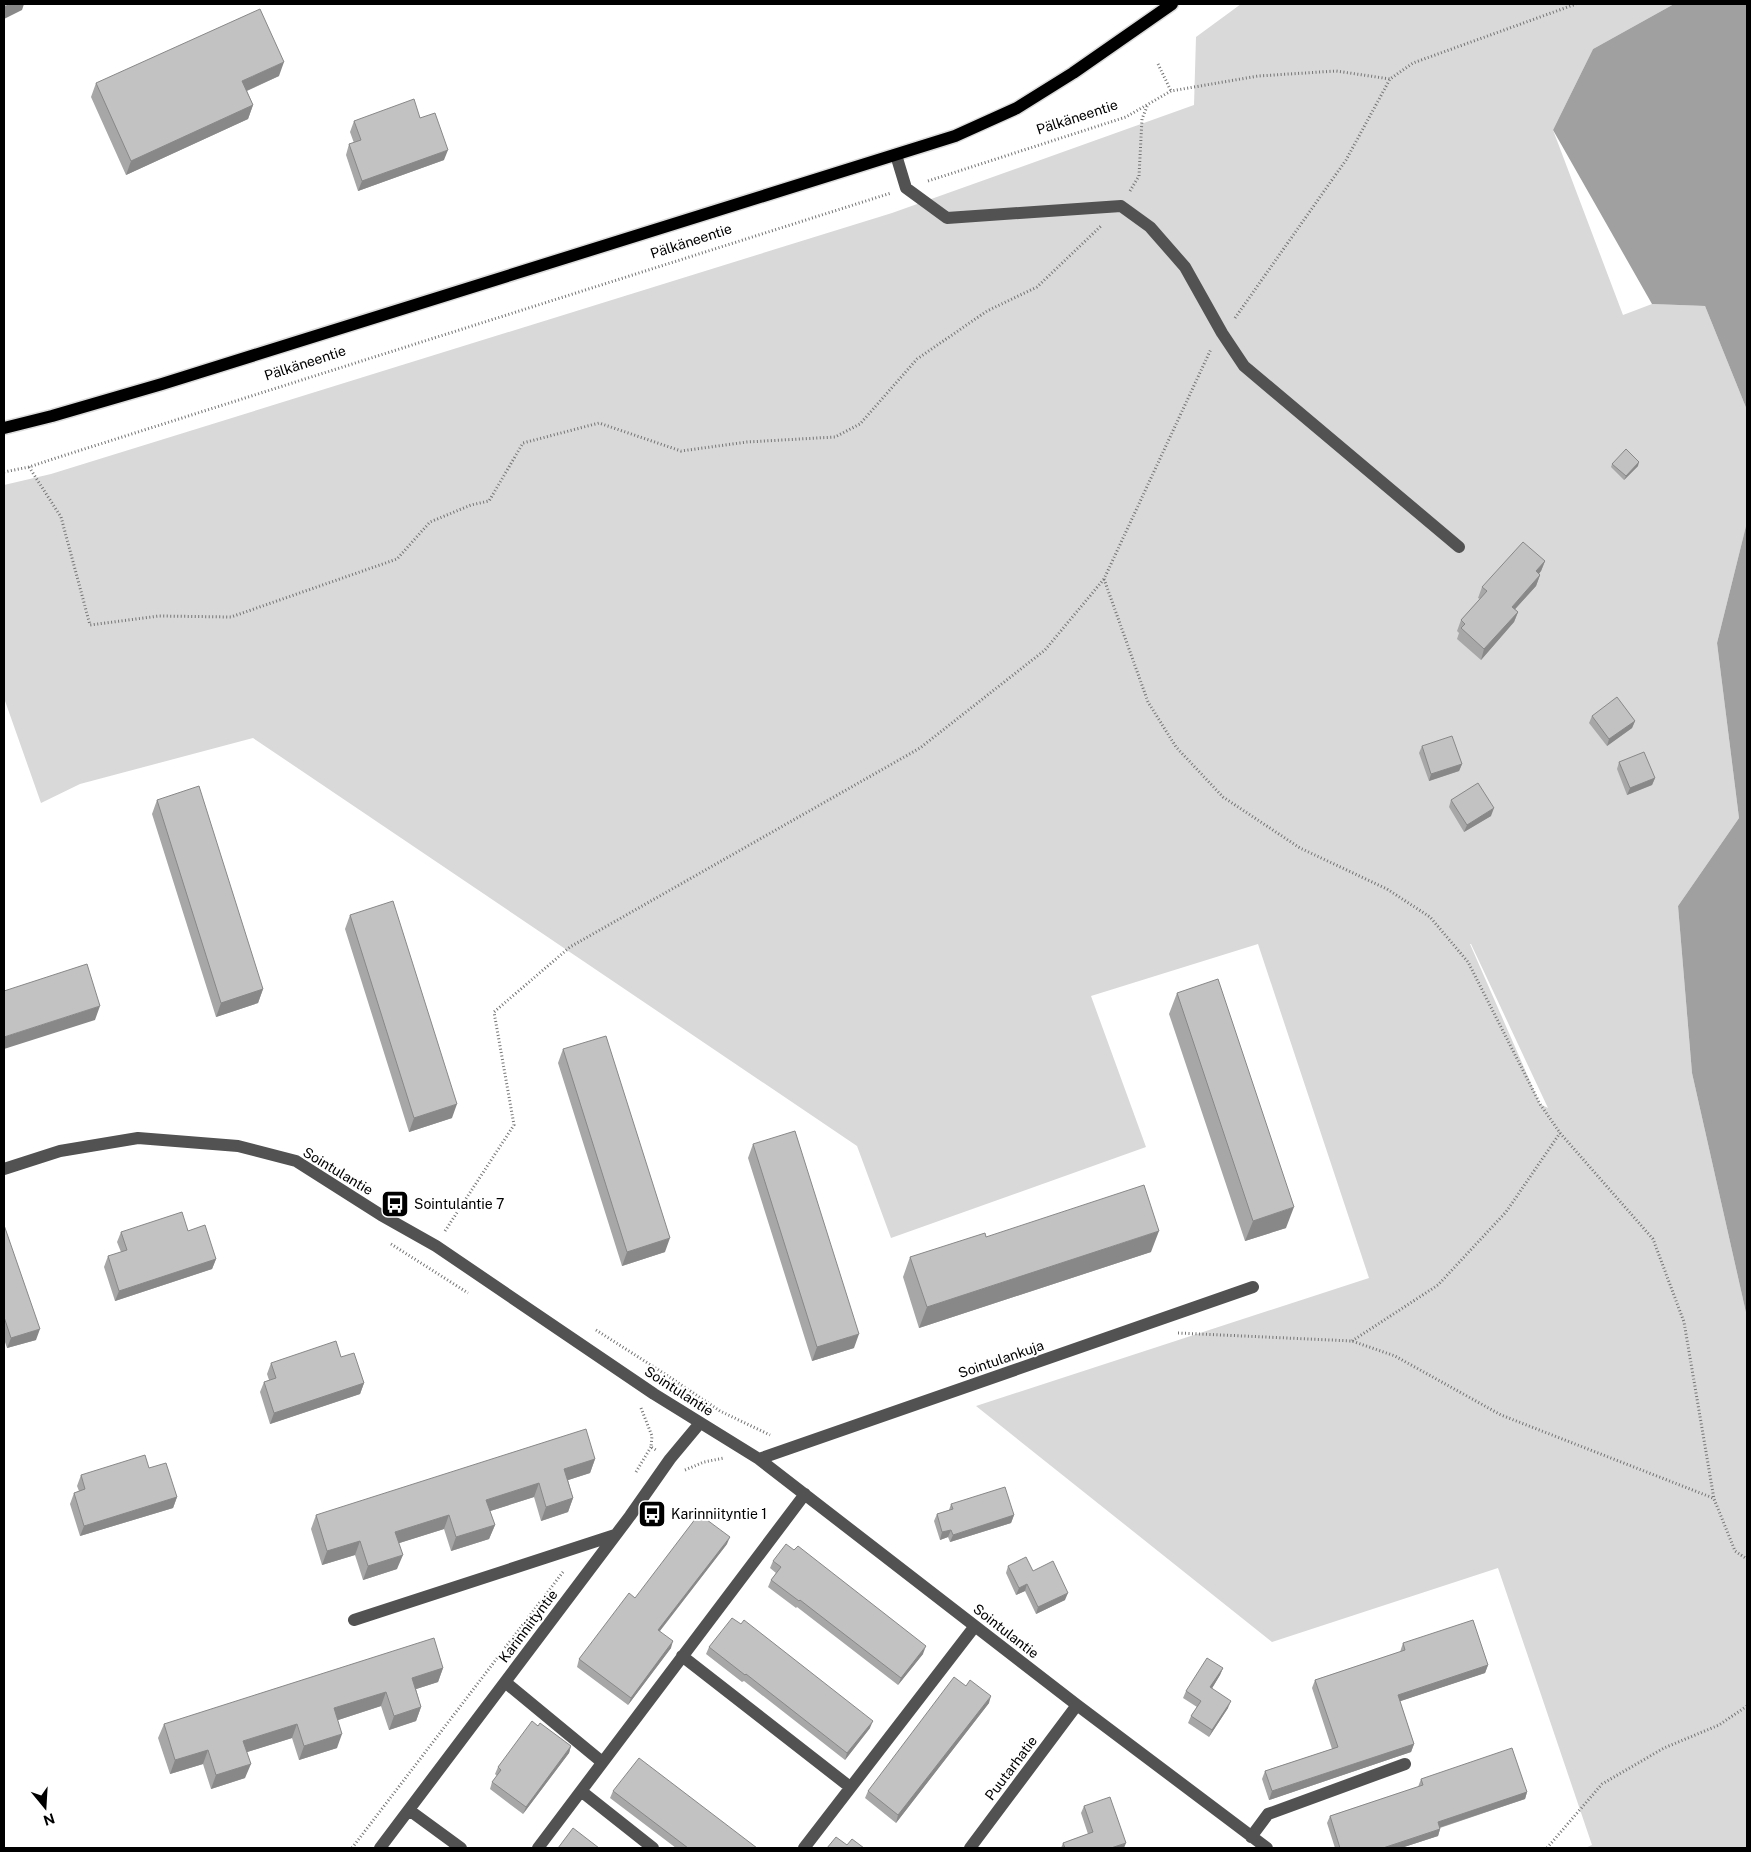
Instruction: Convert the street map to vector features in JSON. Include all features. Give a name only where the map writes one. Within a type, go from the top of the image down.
[{"type":"main road","name":"Pälkäneentie","points":[[4,428],[162,384],[955,136],[1017,108],[1073,73],[1172,4]]},
{"type":"street","points":[[896,155],[906,188],[947,218],[1121,206],[1150,227],[1185,267],[1222,334],[1244,366],[1459,547]]},
{"type":"street","name":"Sointulantie","points":[[4,1168],[60,1151],[138,1138],[238,1146],[296,1161],[381,1215],[436,1246],[654,1394],[759,1459],[1076,1705],[1267,1848]]},
{"type":"street","name":"Sointulankuja","points":[[759,1459],[1253,1287]]},
{"type":"street","name":"Karinniityntie","points":[[380,1848],[670,1459],[700,1423]]},
{"type":"street","points":[[538,1848],[805,1494]]},
{"type":"street","points":[[354,1620],[615,1535]]},
{"type":"street","points":[[804,1848],[975,1626]]},
{"type":"street","points":[[682,1656],[850,1788]]},
{"type":"street","points":[[505,1682],[602,1762]]},
{"type":"street","name":"Puutarhatie","points":[[970,1848],[1076,1705]]},
{"type":"street","points":[[1251,1837],[1268,1814],[1405,1764]]},
{"type":"street","points":[[581,1791],[653,1848]]},
{"type":"street","points":[[409,1810],[461,1848]]},
{"type":"path","name":"Pälkäneentie","points":[[4,472],[29,467],[1126,117],[1171,91],[1258,76],[1336,71],[1390,79],[1413,63],[1576,4]]},
{"type":"path","points":[[1158,64],[1171,91]]},
{"type":"path","points":[[29,467],[61,517],[90,625],[159,616],[231,618],[396,559],[430,522],[489,501],[523,443],[599,423],[682,451],[747,442],[835,437],[860,424],[917,359],[987,311],[1037,287],[1121,206],[1139,176],[1142,119],[1148,104]]},
{"type":"path","points":[[423,1264],[514,1125],[494,1012],[570,947],[920,748],[1045,650],[1104,578],[1148,702],[1176,747],[1223,797],[1300,848],[1387,889],[1430,917],[1468,962],[1540,1104],[1560,1133],[1653,1239],[1684,1322],[1714,1499],[1735,1551],[1747,1559]]},
{"type":"path","points":[[1352,1341],[1438,1285],[1506,1212],[1560,1133]]},
{"type":"path","points":[[390,1243],[473,1296]]},
{"type":"path","points":[[1177,1333],[1352,1341],[1395,1356],[1501,1415],[1714,1499]]},
{"type":"path","points":[[634,1476],[651,1447],[652,1436],[642,1408],[636,1402]]},
{"type":"path","points":[[651,1447],[685,1470],[704,1462],[724,1458],[732,1464]]},
{"type":"path","points":[[352,1848],[565,1568]]},
{"type":"path","points":[[1547,1848],[1602,1784],[1664,1748],[1719,1725],[1747,1706]]},
{"type":"shaded area","points":[[1241,4],[1674,4],[1593,49],[1553,130],[1623,315],[1652,304],[1705,306],[1747,410],[1747,522],[1717,643],[1739,818],[1678,906],[1692,1073],[1747,1317],[1747,1848],[1585,1848],[1592,1845],[1498,1568],[1272,1642],[976,1406],[1369,1278],[1258,944],[1091,996],[1146,1147],[891,1238],[857,1146],[253,738],[80,784],[41,803],[4,698],[4,485],[51,474],[892,213],[1194,105],[1196,37]],"holes":[[[1471,944],[1548,1108],[1540,1104]]]},
{"type":"shaded area","points":[[1674,4],[1747,4],[1747,410],[1705,306],[1652,304],[1553,130],[1593,49]]},
{"type":"shaded area","points":[[1747,522],[1747,1317],[1692,1073],[1678,906],[1739,818],[1717,643]]},
{"type":"building","points":[[260,9],[284,62],[242,81],[253,105],[131,161],[96,83]]},
{"type":"building","points":[[414,99],[420,118],[435,113],[448,150],[362,181],[349,144],[361,140],[354,121]]},
{"type":"building","points":[[1626,449],[1639,462],[1626,476],[1612,464]]},
{"type":"building","points":[[1523,542],[1545,561],[1536,571],[1540,575],[1512,607],[1518,612],[1484,649],[1461,628],[1465,624],[1461,620],[1487,591],[1482,587]]},
{"type":"building","points":[[1617,697],[1635,721],[1609,739],[1592,716]]},
{"type":"building","points":[[1452,736],[1462,764],[1431,774],[1422,746]]},
{"type":"building","points":[[1644,752],[1655,778],[1630,788],[1619,762]]},
{"type":"building","points":[[1478,783],[1494,808],[1467,825],[1451,800]]},
{"type":"building","points":[[199,786],[263,989],[221,1003],[157,800]]},
{"type":"building","points":[[393,901],[457,1104],[414,1118],[350,915]]},
{"type":"building","points":[[87,964],[100,1006],[4,1037],[4,991]]},
{"type":"building","points":[[1218,979],[1294,1207],[1253,1221],[1177,993]]},
{"type":"building","points":[[606,1036],[670,1238],[627,1252],[563,1049]]},
{"type":"building","points":[[795,1131],[859,1334],[817,1347],[753,1144]]},
{"type":"building","points":[[1144,1185],[1159,1231],[927,1307],[910,1257],[985,1233],[986,1237]]},
{"type":"building","points":[[182,1212],[188,1231],[205,1225],[216,1259],[119,1291],[108,1256],[127,1250],[121,1232]]},
{"type":"building","points":[[4,1225],[40,1329],[11,1338],[4,1317]]},
{"type":"building","points":[[336,1341],[341,1357],[354,1353],[364,1383],[274,1413],[264,1382],[276,1378],[271,1363]]},
{"type":"building","points":[[586,1429],[595,1459],[564,1469],[573,1498],[546,1507],[539,1483],[486,1500],[495,1525],[456,1537],[449,1515],[395,1532],[403,1555],[368,1566],[360,1541],[327,1551],[316,1515]]},
{"type":"building","points":[[145,1455],[149,1468],[166,1463],[177,1497],[84,1526],[74,1493],[85,1489],[81,1475]]},
{"type":"building","points":[[1005,1487],[1014,1515],[953,1535],[951,1530],[942,1532],[937,1514],[953,1509],[951,1504]]},
{"type":"building","points":[[699,1514],[730,1537],[658,1630],[673,1641],[631,1698],[579,1659],[629,1593],[635,1598]]},
{"type":"building","points":[[786,1544],[794,1550],[798,1546],[926,1646],[901,1678],[771,1580],[781,1567],[773,1561]]},
{"type":"building","points":[[1026,1557],[1033,1571],[1053,1561],[1068,1593],[1038,1607],[1027,1584],[1019,1588],[1008,1566]]},
{"type":"building","points":[[732,1618],[741,1624],[744,1620],[873,1721],[847,1753],[709,1647]]},
{"type":"building","points":[[1473,1620],[1488,1665],[1398,1695],[1414,1744],[1272,1791],[1265,1771],[1338,1747],[1315,1680],[1405,1650],[1403,1643]]},
{"type":"building","points":[[434,1638],[443,1668],[412,1678],[421,1707],[394,1716],[386,1692],[334,1708],[342,1734],[304,1746],[297,1724],[243,1741],[251,1764],[216,1775],[208,1750],[175,1760],[164,1724]]},
{"type":"building","points":[[1207,1658],[1223,1668],[1210,1687],[1231,1701],[1212,1730],[1191,1716],[1201,1701],[1186,1691]]},
{"type":"building","points":[[954,1677],[966,1686],[970,1680],[991,1696],[898,1815],[868,1791]]},
{"type":"building","points":[[532,1721],[538,1726],[540,1723],[571,1746],[526,1807],[492,1782],[501,1770],[498,1767]]},
{"type":"building","points":[[1512,1748],[1527,1792],[1438,1822],[1440,1829],[1383,1848],[1340,1848],[1330,1816],[1423,1785],[1421,1779]]},
{"type":"building","points":[[639,1758],[757,1848],[688,1848],[613,1791]]},
{"type":"building","points":[[1110,1797],[1126,1843],[1111,1848],[1065,1848],[1063,1843],[1093,1832],[1084,1806]]},
{"type":"building","points":[[573,1828],[599,1848],[558,1848]]},
{"type":"building","points":[[836,1837],[847,1845],[852,1839],[864,1848],[827,1848]]},
{"type":"place","name":"Sointulantie 7","points":[[395,1204]]},
{"type":"place","name":"Karinniityntie 1","points":[[652,1514]]}]
